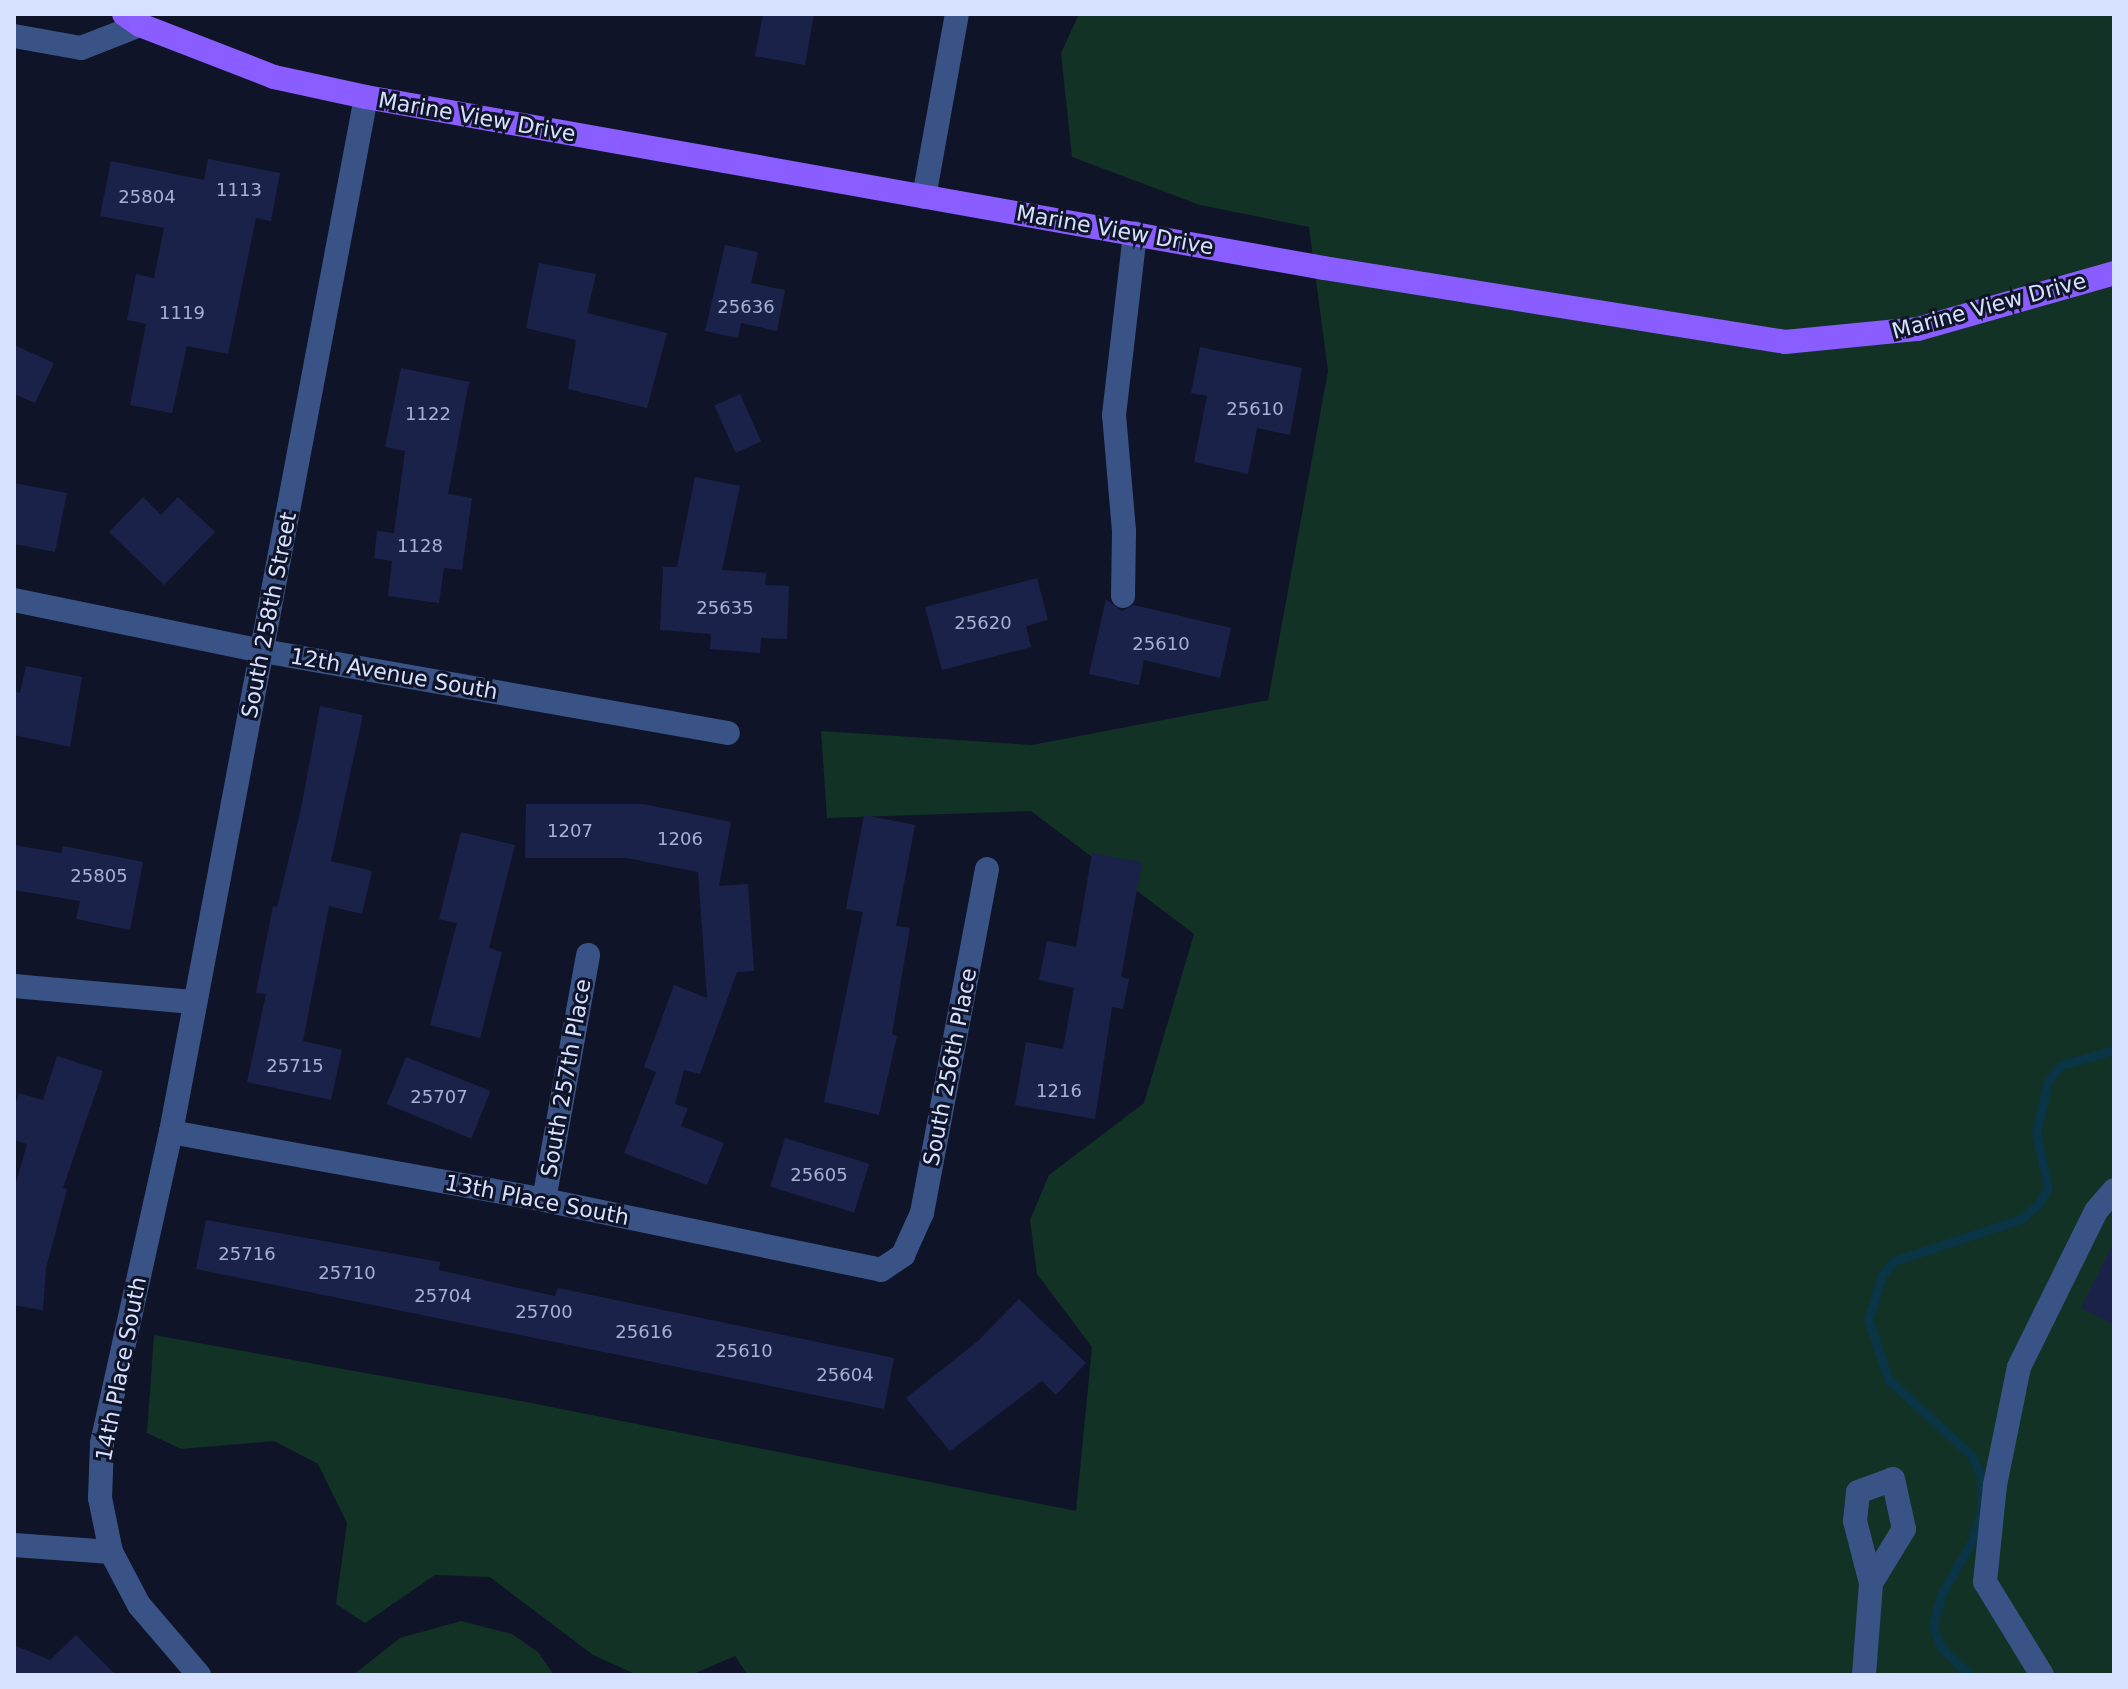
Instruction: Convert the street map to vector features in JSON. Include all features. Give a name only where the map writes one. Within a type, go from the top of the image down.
[{"type":"main road","name":"Marine View Drive","points":[[132,20],[274,77],[366,97],[924,197],[1785,342],[1918,329],[2114,273]]},
{"type":"street","points":[[924,197],[957,14]]},
{"type":"street","points":[[14,36],[81,48],[132,20]]},
{"type":"street","name":"South 258th Street","points":[[171,1132],[366,97]]},
{"type":"street","points":[[1123,596],[1124,531],[1114,415],[1135,233]]},
{"type":"street","name":"12th Avenue South","points":[[14,600],[263,651],[728,733]]},
{"type":"street","name":"South 256th Place","points":[[899,1260],[922,1213],[987,869]]},
{"type":"street","name":"South 257th Place","points":[[544,1200],[588,955]]},
{"type":"street","points":[[14,986],[195,1002]]},
{"type":"street","name":"13th Place South","points":[[171,1132],[544,1200],[869,1271],[899,1260]]},
{"type":"street","name":"14th Place South","points":[[171,1132],[102,1443],[100,1498],[111,1552],[139,1605],[199,1675]]},
{"type":"street","points":[[2042,1675],[1985,1582],[1995,1485],[2019,1367],[2096,1211],[2114,1190]]},
{"type":"street","points":[[14,1545],[111,1552]]},
{"type":"street","points":[[1864,1675],[1871,1583]]},
{"type":"green space","points":[[1079,14],[2114,14],[2114,1675],[748,1675],[735,1656],[691,1675],[637,1675],[593,1655],[490,1577],[435,1575],[365,1623],[336,1604],[347,1523],[318,1464],[274,1441],[181,1449],[147,1433],[154,1335],[526,1402],[1076,1511],[1092,1347],[1037,1274],[1030,1220],[1049,1175],[1144,1103],[1194,934],[1031,811],[827,818],[821,731],[1032,745],[1268,700],[1328,371],[1309,227],[1200,205],[1072,157],[1061,53]]},
{"type":"green space","points":[[461,1621],[512,1634],[538,1652],[554,1675],[353,1675],[400,1638]]},
{"type":"building","points":[[763,14],[814,14],[805,65],[755,56]]},
{"type":"building","points":[[208,159],[280,173],[271,221],[256,218],[228,354],[187,346],[172,413],[130,405],[146,324],[127,320],[136,274],[154,278],[164,228],[100,216],[111,161],[204,180]]},
{"type":"building","points":[[725,245],[758,252],[751,283],[785,290],[777,331],[741,323],[738,338],[705,331]]},
{"type":"building","points":[[539,263],[596,274],[587,313],[667,333],[647,408],[568,389],[576,340],[526,328]]},
{"type":"building","points":[[14,345],[54,363],[35,403],[14,394]]},
{"type":"building","points":[[1200,347],[1302,368],[1290,435],[1257,428],[1248,474],[1194,462],[1207,396],[1191,393]]},
{"type":"building","points":[[401,368],[469,382],[448,494],[472,498],[462,570],[444,568],[439,603],[388,596],[392,561],[374,558],[377,531],[394,533],[405,451],[385,447]]},
{"type":"building","points":[[740,394],[761,442],[736,453],[714,405]]},
{"type":"building","points":[[695,477],[740,486],[722,570],[766,573],[765,585],[789,586],[787,639],[761,638],[760,653],[710,649],[711,634],[660,630],[663,567],[677,567]]},
{"type":"building","points":[[14,483],[67,493],[55,552],[14,544]]},
{"type":"building","points":[[143,497],[161,515],[178,497],[215,532],[164,585],[109,532]]},
{"type":"building","points":[[1037,578],[1048,620],[1026,626],[1031,647],[942,670],[925,607]]},
{"type":"building","points":[[1106,599],[1122,611],[1134,605],[1231,628],[1220,678],[1144,660],[1139,685],[1089,674]]},
{"type":"building","points":[[26,666],[82,677],[70,747],[14,735],[14,691],[20,693]]},
{"type":"building","points":[[320,706],[363,715],[331,861],[372,871],[362,914],[329,906],[303,1041],[342,1050],[331,1100],[247,1082],[266,994],[256,993],[273,906],[277,907],[301,809]]},
{"type":"building","points":[[526,804],[644,804],[731,822],[719,886],[748,884],[754,971],[737,972],[700,1074],[684,1070],[675,1104],[688,1108],[681,1126],[724,1143],[707,1185],[624,1153],[656,1072],[644,1067],[674,985],[707,998],[698,872],[627,858],[525,858]]},
{"type":"building","points":[[864,815],[915,825],[896,926],[910,928],[892,1034],[897,1036],[879,1115],[824,1102],[863,912],[846,909]]},
{"type":"building","points":[[461,832],[515,845],[489,948],[502,952],[480,1038],[430,1025],[457,923],[439,919]]},
{"type":"building","points":[[14,845],[61,853],[63,846],[143,862],[130,930],[76,919],[80,901],[14,890]]},
{"type":"building","points":[[1092,853],[1142,862],[1121,977],[1129,979],[1123,1009],[1112,1007],[1095,1119],[1015,1105],[1026,1042],[1063,1049],[1074,988],[1039,980],[1047,941],[1076,947]]},
{"type":"building","points":[[57,1056],[103,1071],[63,1188],[67,1189],[46,1268],[43,1310],[14,1305],[14,1190],[27,1144],[14,1140],[14,1109],[19,1093],[43,1100]]},
{"type":"building","points":[[406,1057],[490,1091],[471,1138],[387,1104]]},
{"type":"building","points":[[785,1138],[869,1164],[854,1213],[770,1187]]},
{"type":"building","points":[[206,1220],[440,1262],[439,1270],[555,1296],[558,1288],[894,1358],[884,1409],[196,1269]]},
{"type":"building","points":[[2114,1242],[2114,1325],[2081,1308]]},
{"type":"building","points":[[1019,1299],[1086,1363],[1056,1395],[1042,1381],[950,1451],[906,1398],[978,1341]]},
{"type":"building","points":[[76,1635],[116,1675],[14,1675],[14,1645],[50,1660]]},
{"type":"waterway","points":[[1970,1675],[1941,1647],[1933,1626],[1942,1593],[1972,1541],[1981,1511],[1981,1477],[1972,1456],[1889,1380],[1868,1320],[1882,1275],[1894,1261],[2021,1219],[2038,1204],[2048,1188],[2036,1133],[2048,1081],[2061,1065],[2114,1050]]}]
